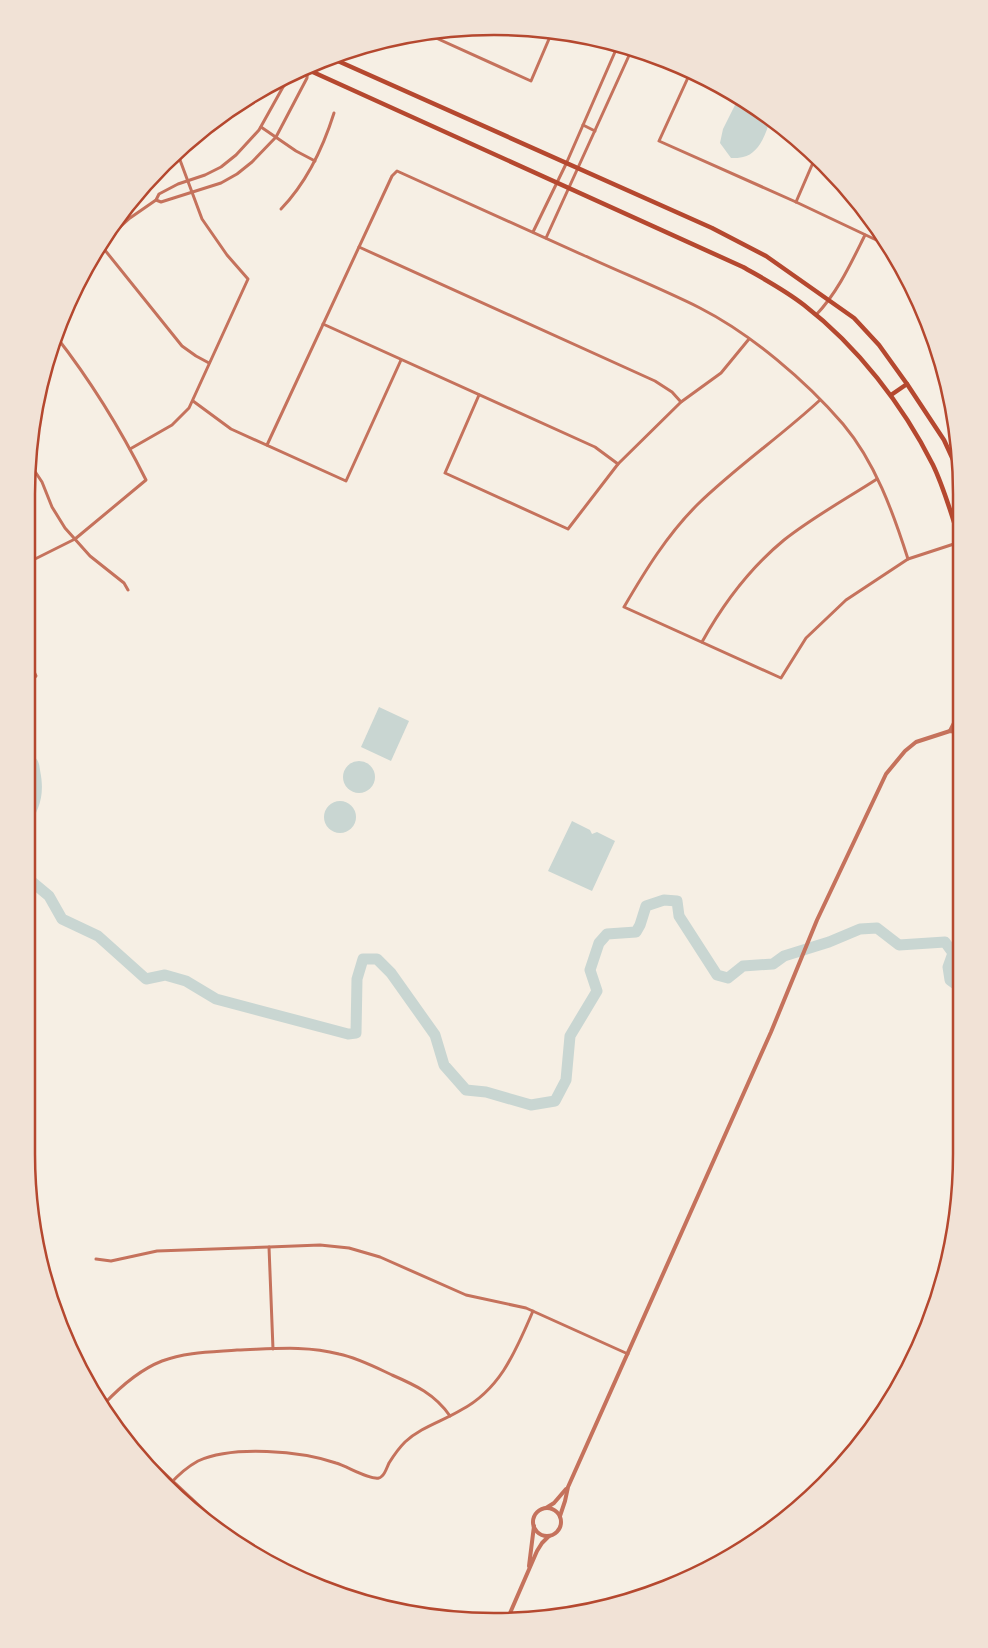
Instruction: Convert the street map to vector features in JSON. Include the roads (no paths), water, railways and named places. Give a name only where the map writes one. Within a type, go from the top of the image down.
[{"type":"main road","points":[[339,62],[712,228],[766,256],[854,318],[879,345],[908,384],[944,440],[951,455]]},
{"type":"main road","points":[[315,71],[743,267],[774,284],[816,315],[869,367],[891,395],[933,465],[953,517]]},
{"type":"main road","points":[[891,395],[908,384]]},
{"type":"street","points":[[437,39],[531,81],[549,39]]},
{"type":"street","points":[[533,232],[566,164],[615,52]]},
{"type":"street","points":[[546,238],[629,55]]},
{"type":"street","points":[[156,200],[161,202],[221,183],[237,174],[252,162],[276,137],[307,75]]},
{"type":"street","points":[[688,78],[659,142],[796,202],[877,240]]},
{"type":"street","points":[[124,224],[156,200],[159,194],[187,180],[205,175],[236,154],[262,127],[284,86]]},
{"type":"street","points":[[281,209],[301,186],[315,161],[334,113]]},
{"type":"street","points":[[583,125],[595,131]]},
{"type":"street","points":[[262,127],[296,151],[315,161]]},
{"type":"street","points":[[130,449],[172,425],[184,414],[193,401],[248,279],[227,255],[202,219],[180,159]]},
{"type":"street","points":[[796,202],[813,163]]},
{"type":"street","points":[[268,445],[358,247],[392,176],[397,171],[701,309],[749,339],[779,362],[843,424],[877,479],[897,525],[908,559]]},
{"type":"street","points":[[816,315],[829,301],[865,235]]},
{"type":"street","points":[[358,247],[655,381],[672,392],[681,402]]},
{"type":"street","points":[[105,250],[182,346],[209,363]]},
{"type":"street","points":[[323,324],[595,447],[618,464]]},
{"type":"street","points":[[479,395],[445,473],[568,529],[618,464],[681,402],[721,373],[749,339]]},
{"type":"street","points":[[35,559],[75,539],[146,480],[94,387],[60,342]]},
{"type":"street","points":[[193,401],[222,423],[241,434],[346,481],[401,360]]},
{"type":"street","points":[[820,400],[696,506],[647,567],[624,607],[781,678],[806,638],[846,600],[908,559],[953,545]]},
{"type":"street","points":[[36,473],[42,482],[52,507],[65,528],[83,550],[124,583],[128,590]]},
{"type":"street","points":[[702,642],[716,617],[743,581],[783,541],[823,512],[877,479]]},
{"type":"street","points":[[950,731],[953,724]]},
{"type":"street","points":[[560,1516],[568,1488],[590,1437],[785,998],[836,878],[873,799],[892,765],[916,742],[950,731],[953,732]]},
{"type":"street","points":[[96,1258],[111,1261],[157,1251],[320,1245],[358,1250],[380,1257],[476,1298],[511,1304],[533,1311],[628,1354]]},
{"type":"street","points":[[269,1247],[273,1349]]},
{"type":"street","points":[[173,1481],[189,1466],[211,1456],[229,1453],[267,1452],[295,1453],[342,1465],[371,1477],[378,1478],[383,1476],[395,1454],[409,1439],[476,1401],[499,1379],[513,1356],[533,1311]]},
{"type":"street","points":[[107,1401],[136,1374],[170,1358],[204,1352],[273,1349],[319,1350],[360,1360],[422,1389],[439,1402],[450,1416]]},
{"type":"street","points":[[159,1468],[199,1505]]},
{"type":"street","points":[[529,1570],[534,1518],[536,1514],[559,1498],[568,1488]]},
{"type":"street","points":[[510,1612],[539,1548],[549,1536],[559,1530],[562,1522],[556,1511],[546,1508]]},
{"type":"street","points":[[534,1526],[541,1535],[549,1536]]},
{"type":"waterway","points":[[35,884],[49,896],[62,919],[98,936],[146,979],[165,975],[186,981],[216,999],[348,1034],[356,1033],[357,979],[363,959],[377,959],[391,973],[435,1035],[444,1065],[466,1090],[486,1092],[531,1105],[555,1101],[566,1080],[570,1036],[597,991],[590,970],[599,943],[607,934],[636,932],[646,906],[664,900],[677,901],[679,916],[717,975],[728,978],[743,966],[773,964],[784,956],[829,942],[860,929],[877,928],[899,945],[945,942],[953,953]]},
{"type":"waterway","points":[[953,953],[948,967],[950,980],[953,982]]}]
